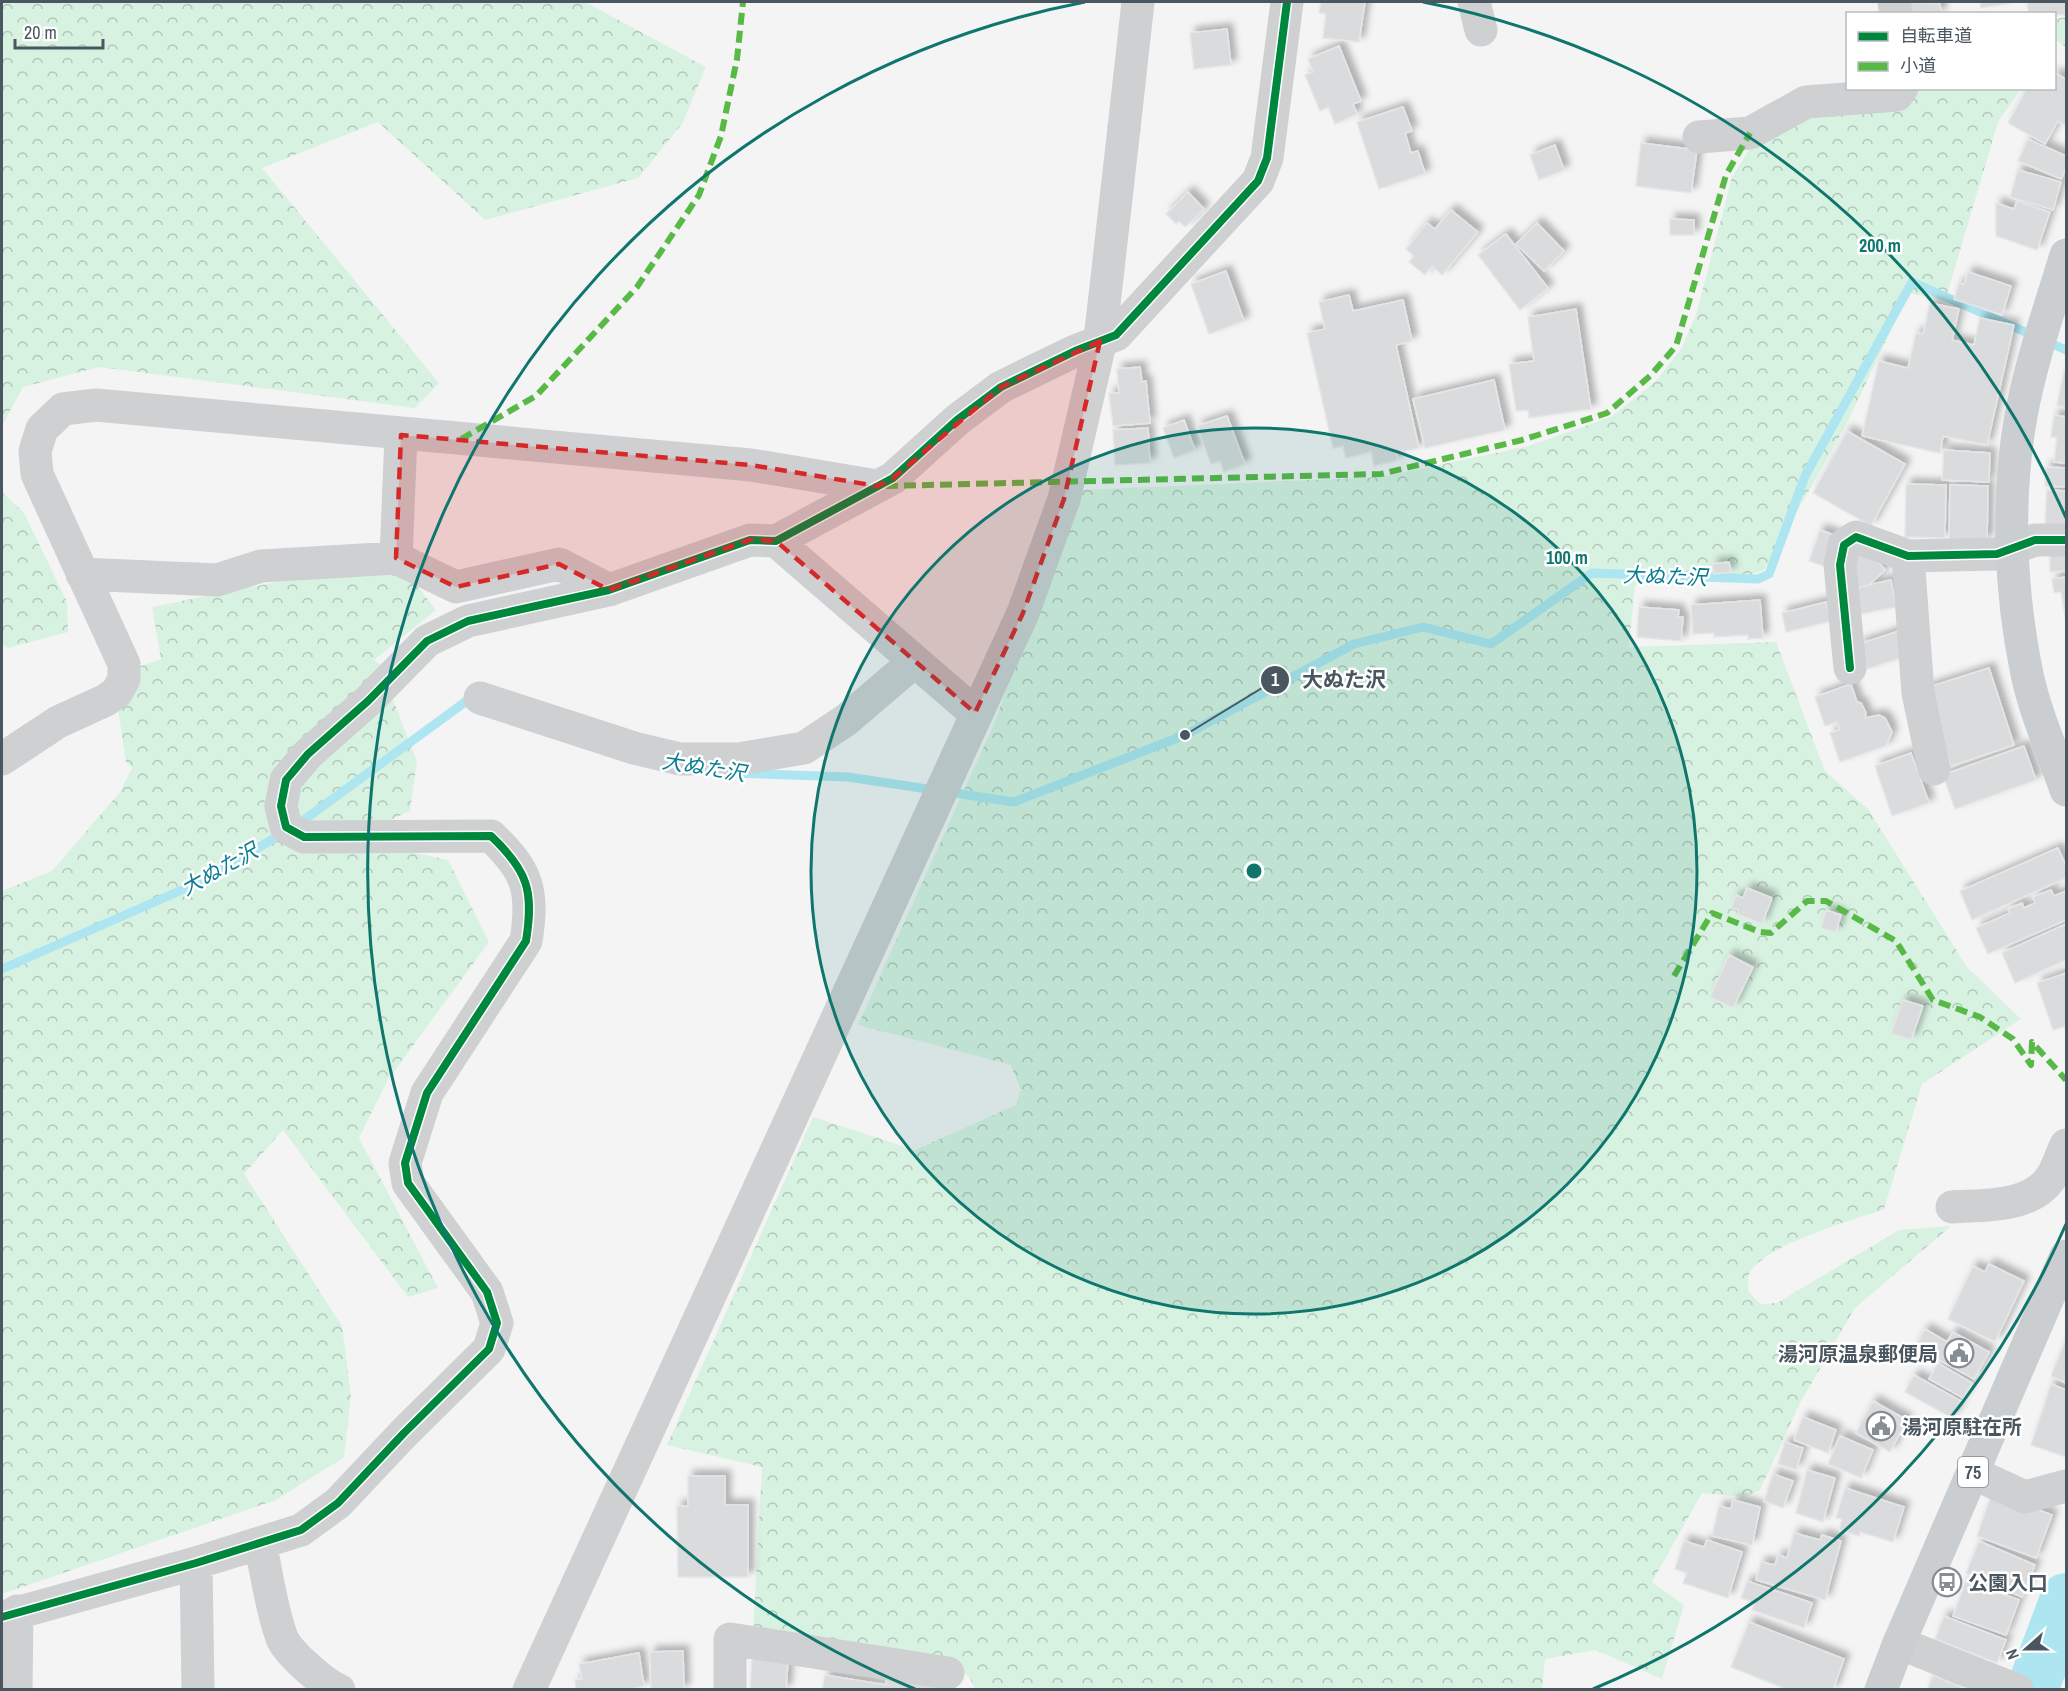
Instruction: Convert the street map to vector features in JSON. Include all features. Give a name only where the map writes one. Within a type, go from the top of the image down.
[{"type":"main road","points":[[2067,255],[2032,367],[2021,418],[2014,481],[2013,547],[2019,626],[2027,676],[2067,790]]},
{"type":"main road","name":"75","points":[[1881,1689],[2067,1256]]},
{"type":"street","points":[[529,1689],[975,713],[1023,613],[1065,500],[1099,348],[1138,2]]},
{"type":"street","points":[[16,1689],[9,1614],[196,1563],[301,1530],[338,1503],[404,1432],[489,1349],[497,1323],[488,1292],[408,1183],[405,1163],[427,1093],[526,941],[531,911],[525,877],[512,856],[491,836],[304,837],[286,827],[281,806],[286,780],[308,754],[368,701],[427,641],[468,621],[609,590],[750,540],[776,542],[893,478],[957,420],[1001,387],[1075,351],[1116,335],[1258,181],[1267,158],[1287,2]]},
{"type":"street","points":[[1699,137],[1750,133],[1806,102],[1897,95],[1901,90]]},
{"type":"street","points":[[2,759],[58,722],[106,700],[117,692],[124,679],[124,664],[37,474],[35,451],[42,429],[63,410],[96,405],[401,435],[751,465],[877,486]]},
{"type":"street","points":[[396,558],[401,435]]},
{"type":"street","points":[[1850,668],[1840,565],[1844,545],[1856,537],[1908,556],[1997,554],[2035,540],[2067,540]]},
{"type":"street","points":[[776,542],[975,713]]},
{"type":"street","points":[[1908,556],[1918,693],[1934,769]]},
{"type":"street","points":[[82,574],[217,580],[261,566],[396,558],[456,587],[559,564],[609,590]]},
{"type":"street","points":[[480,698],[634,748],[680,759],[738,759],[804,748],[846,720],[915,661]]},
{"type":"street","points":[[1952,1207],[2007,1203],[2027,1197],[2050,1179],[2067,1145]]},
{"type":"street","points":[[1973,1473],[2025,1497],[2067,1486]]},
{"type":"street","points":[[260,1543],[282,1640],[307,1667],[333,1688],[339,1689]]},
{"type":"street","points":[[196,1563],[198,1689]]},
{"type":"street","points":[[730,1689],[730,1639],[948,1673]]},
{"type":"street","points":[[1899,1643],[2005,1684]]},
{"type":"highlighted area","points":[[1100,341],[1064,499],[1023,613],[975,713],[776,541],[750,540],[609,590],[559,564],[456,587],[396,558],[401,435],[751,465],[877,486],[893,478],[1001,387]]},
{"type":"green space","points":[[2,2],[585,2],[706,67],[682,124],[638,178],[485,220],[378,122],[262,168],[439,383],[415,408],[99,367],[23,387],[2,426]]},
{"type":"green space","points":[[2066,17],[2066,47],[2056,40],[2056,19]]},
{"type":"green space","points":[[1905,90],[2020,90],[1998,122],[1945,301],[1909,293],[1846,425],[1764,570],[1744,577],[1635,585],[1629,647],[1776,642],[1825,771],[1868,809],[1967,967],[2021,1019],[1922,1084],[1884,1209],[1791,1243],[1773,1252],[1750,1272],[1748,1291],[1760,1304],[1777,1303],[1899,1230],[1951,1226],[1854,1309],[1799,1405],[1760,1490],[1744,1497],[1702,1493],[1652,1582],[1684,1605],[1662,1679],[1596,1650],[1545,1659],[1542,1689],[975,1689],[970,1678],[949,1660],[753,1634],[762,1467],[667,1445],[813,1117],[915,1150],[1016,1105],[1021,1090],[1011,1065],[858,1025],[993,726],[1082,490],[1382,477],[1528,446],[1611,417],[1656,381],[1681,349],[1696,315],[1732,177],[1754,142],[1808,110]]},
{"type":"green space","points":[[2,492],[24,513],[67,602],[68,632],[8,648],[2,644]]},
{"type":"green space","points":[[396,558],[436,610],[374,660],[380,665],[417,762],[410,811],[349,839],[448,860],[489,942],[387,1081],[359,1138],[438,1288],[408,1297],[283,1130],[244,1174],[342,1326],[351,1397],[344,1457],[276,1500],[2,1594],[2,891],[52,871],[120,792],[132,768],[126,762],[113,676],[161,659],[152,607]]},
{"type":"building","points":[[1321,2],[1365,2],[1359,42],[1323,38],[1326,14],[1319,13]]},
{"type":"building","points":[[1909,2],[1940,4],[1941,12],[1910,12]]},
{"type":"building","points":[[1980,2],[2005,2],[2006,4],[1981,8]]},
{"type":"building","points":[[2027,2],[2066,2],[2066,15],[2056,15],[2056,12],[2029,12]]},
{"type":"building","points":[[1227,29],[1231,65],[1194,69],[1190,33]]},
{"type":"building","points":[[1339,46],[1361,101],[1353,104],[1357,114],[1335,124],[1328,107],[1320,111],[1305,75],[1313,72],[1308,59]]},
{"type":"building","points":[[2056,74],[2066,79],[2066,126],[2058,121],[2045,144],[2008,123],[2026,90],[2056,90]]},
{"type":"building","points":[[1403,107],[1412,131],[1405,133],[1411,153],[1418,151],[1425,174],[1379,189],[1357,122]]},
{"type":"building","points":[[2028,139],[2066,156],[2066,168],[2061,179],[2018,161]]},
{"type":"building","points":[[1641,143],[1697,150],[1691,193],[1636,186]]},
{"type":"building","points":[[1555,145],[1564,170],[1539,180],[1530,155]]},
{"type":"building","points":[[2018,170],[2061,182],[2053,210],[2010,197]]},
{"type":"building","points":[[1188,192],[1204,209],[1185,227],[1179,221],[1176,224],[1166,214]]},
{"type":"building","points":[[2017,201],[2050,212],[2037,250],[1996,236],[1996,203],[2014,209]]},
{"type":"building","points":[[1451,210],[1478,232],[1442,275],[1432,266],[1425,275],[1409,262],[1414,256],[1406,249],[1427,223],[1435,229]]},
{"type":"building","points":[[1670,219],[1694,220],[1694,235],[1670,235]]},
{"type":"building","points":[[1537,223],[1564,251],[1544,271],[1516,244]]},
{"type":"building","points":[[1506,234],[1548,288],[1520,310],[1478,255]]},
{"type":"building","points":[[1226,271],[1244,321],[1209,334],[1191,284]]},
{"type":"building","points":[[1968,272],[2011,286],[2002,315],[1954,299],[1959,283],[1964,285]]},
{"type":"building","points":[[1349,295],[1353,311],[1403,300],[1412,341],[1396,345],[1419,448],[1396,453],[1398,460],[1374,466],[1371,452],[1346,458],[1343,446],[1333,448],[1307,333],[1325,329],[1319,302]]},
{"type":"building","points":[[1930,303],[1959,309],[1952,340],[1974,345],[1980,318],[2014,325],[1987,445],[1943,436],[1940,453],[1862,436],[1879,361],[1908,368],[1916,333],[1923,334]]},
{"type":"building","points":[[1576,309],[1591,409],[1529,418],[1528,410],[1516,411],[1509,364],[1534,361],[1528,317]]},
{"type":"building","points":[[1140,367],[1142,382],[1146,381],[1150,423],[1113,426],[1109,393],[1119,393],[1117,369]]},
{"type":"building","points":[[2064,371],[2066,371],[2066,408],[2057,405]]},
{"type":"building","points":[[1494,380],[1505,430],[1425,448],[1413,399]]},
{"type":"building","points":[[2054,415],[2066,417],[2066,463],[2054,462],[2057,437],[2051,437]]},
{"type":"building","points":[[1227,416],[1245,464],[1224,472],[1220,461],[1211,464],[1197,426]]},
{"type":"building","points":[[1184,420],[1195,450],[1174,458],[1163,428]]},
{"type":"building","points":[[1148,428],[1150,463],[1115,465],[1113,430]]},
{"type":"building","points":[[1847,431],[1905,464],[1871,526],[1813,493]]},
{"type":"building","points":[[1944,450],[1990,453],[1989,482],[1942,480]]},
{"type":"building","points":[[2046,467],[2066,468],[2066,487],[2045,486]]},
{"type":"building","points":[[1906,484],[1946,485],[1945,538],[1905,537]]},
{"type":"building","points":[[1950,485],[1988,486],[1987,541],[1949,540]]},
{"type":"building","points":[[2047,490],[2066,491],[2066,526],[2045,524]]},
{"type":"building","points":[[1820,530],[1840,537],[1830,568],[1809,561]]},
{"type":"building","points":[[1866,547],[1885,570],[1869,585],[1850,589],[1851,559]]},
{"type":"building","points":[[2066,552],[2066,571],[2050,572],[2050,553]]},
{"type":"building","points":[[1729,562],[1731,572],[1714,574],[1712,564]]},
{"type":"building","points":[[2066,577],[2066,622],[2061,592],[2054,593],[2052,579]]},
{"type":"building","points":[[1891,580],[1896,607],[1856,615],[1850,589]]},
{"type":"building","points":[[1760,600],[1763,638],[1748,639],[1748,635],[1714,637],[1714,633],[1693,634],[1691,605]]},
{"type":"building","points":[[1826,602],[1831,621],[1786,632],[1782,613]]},
{"type":"building","points":[[1639,607],[1679,610],[1678,617],[1683,617],[1681,641],[1637,637]]},
{"type":"building","points":[[1899,631],[1907,656],[1867,669],[1859,644]]},
{"type":"building","points":[[1989,668],[2014,745],[1951,766],[1926,688]]},
{"type":"building","points":[[1851,684],[1857,702],[1861,703],[1866,713],[1865,718],[1879,715],[1885,718],[1892,732],[1886,746],[1840,762],[1830,733],[1840,730],[1837,722],[1825,726],[1815,697]]},
{"type":"building","points":[[2024,746],[2036,780],[1955,809],[1943,775]]},
{"type":"building","points":[[1911,753],[1929,803],[1892,816],[1875,766]]},
{"type":"building","points":[[2058,848],[2066,866],[2066,878],[1972,920],[1960,891]]},
{"type":"building","points":[[1747,888],[1772,898],[1762,924],[1737,914],[1738,910],[1731,908],[1736,895],[1743,898]]},
{"type":"building","points":[[2051,890],[2054,896],[2066,891],[2066,920],[1988,954],[1976,928],[2010,913],[2008,909],[2022,903],[2024,908],[2035,903],[2033,897]]},
{"type":"building","points":[[1826,910],[1841,915],[1836,932],[1821,928]]},
{"type":"building","points":[[2066,924],[2066,960],[2015,983],[2002,953]]},
{"type":"building","points":[[1729,955],[1753,967],[1733,1008],[1710,997]]},
{"type":"building","points":[[2066,973],[2066,1026],[2053,1030],[2037,983]]},
{"type":"building","points":[[1903,1000],[1923,1006],[1911,1040],[1891,1033]]},
{"type":"building","points":[[1989,1264],[2024,1281],[1995,1342],[1948,1319],[1973,1266],[1985,1272]]},
{"type":"building","points":[[1925,1329],[1947,1342],[1953,1332],[1989,1352],[1974,1379],[1915,1347]]},
{"type":"building","points":[[2066,1339],[2066,1383],[2051,1376]]},
{"type":"building","points":[[1938,1363],[1972,1383],[1963,1398],[1929,1379]]},
{"type":"building","points":[[1914,1375],[1961,1401],[1952,1418],[1905,1392]]},
{"type":"building","points":[[2051,1384],[2066,1390],[2066,1457],[2031,1445]]},
{"type":"building","name":"湯河原駐在所","points":[[1873,1401],[1907,1420],[1890,1452],[1856,1433]]},
{"type":"building","points":[[1803,1417],[1836,1430],[1828,1453],[1794,1440]]},
{"type":"building","points":[[1840,1436],[1873,1450],[1861,1478],[1828,1464]]},
{"type":"building","points":[[1785,1442],[1803,1448],[1796,1470],[1778,1464]]},
{"type":"building","points":[[1807,1470],[1835,1478],[1823,1522],[1796,1513]]},
{"type":"building","points":[[1773,1474],[1793,1481],[1783,1508],[1764,1501]]},
{"type":"building","points":[[688,1476],[725,1476],[725,1505],[748,1505],[748,1577],[678,1577],[677,1506],[688,1506]]},
{"type":"building","points":[[1845,1488],[1904,1507],[1893,1542],[1860,1532],[1859,1536],[1839,1530],[1842,1519],[1836,1518]]},
{"type":"building","points":[[1992,1493],[2052,1515],[2036,1558],[1977,1536]]},
{"type":"building","points":[[1733,1500],[1760,1507],[1752,1545],[1712,1536],[1719,1506],[1731,1509]]},
{"type":"building","points":[[1794,1533],[1820,1540],[1822,1535],[1841,1541],[1825,1600],[1756,1580],[1761,1562],[1775,1565],[1778,1555],[1787,1558]]},
{"type":"building","points":[[1707,1540],[1742,1552],[1728,1598],[1683,1583],[1687,1573],[1675,1569],[1684,1541],[1704,1547]]},
{"type":"building","points":[[1979,1541],[2035,1565],[2022,1597],[1966,1573]]},
{"type":"building","points":[[1747,1581],[1812,1603],[1804,1628],[1752,1610],[1755,1603],[1741,1598]]},
{"type":"building","points":[[1966,1581],[2019,1600],[2006,1635],[1953,1616]]},
{"type":"building","points":[[1944,1616],[2006,1640],[1997,1663],[1935,1639]]},
{"type":"building","points":[[1749,1622],[1844,1659],[1833,1690],[1788,1690],[1731,1667]]},
{"type":"building","points":[[683,1651],[684,1690],[651,1690],[650,1652]]},
{"type":"building","points":[[639,1653],[644,1686],[626,1690],[576,1690],[575,1680],[582,1679],[579,1664]]},
{"type":"building","points":[[752,1658],[788,1661],[786,1690],[750,1690]]},
{"type":"building","points":[[825,1675],[886,1685],[887,1676],[938,1685],[938,1690],[822,1690]]},
{"type":"building","points":[[1933,1675],[1967,1690],[1927,1690]]},
{"type":"waterway","name":"大ぬた沢","points":[[948,792],[1014,802],[1185,735],[1354,644],[1423,627],[1491,644],[1592,573],[1758,579],[1769,574],[1805,476],[1912,282],[2066,350]]},
{"type":"waterway","name":"大ぬた沢","points":[[297,825],[472,697]]},
{"type":"waterway","name":"大ぬた沢","points":[[733,773],[848,777],[934,790]]},
{"type":"waterway","name":"大ぬた沢","points":[[2,969],[200,882],[285,832]]},
{"type":"waterway","points":[[2032,1690],[2066,1599]]},
{"type":"marked path","points":[[461,439],[536,396],[637,287],[699,195],[721,136],[737,59],[743,2]]},
{"type":"marked path","points":[[886,486],[1381,474],[1522,440],[1607,413],[1650,376],[1676,346],[1726,175],[1750,133]]},
{"type":"marked path","points":[[1674,976],[1712,913],[1760,932],[1771,933],[1807,901],[1826,901],[1896,941],[1933,1000],[1980,1017],[2013,1039],[2031,1065],[2032,1042],[2066,1080]]},
{"type":"cycle path","points":[[2,1617],[196,1563],[301,1530],[338,1503],[404,1433],[489,1349],[497,1323],[487,1292],[408,1183],[405,1163],[427,1093],[526,941],[529,908],[525,883],[513,860],[491,836],[304,837],[286,827],[281,806],[286,780],[308,754],[368,701],[427,641],[468,621],[609,590],[750,540],[776,541],[893,478],[957,420],[1001,387],[1075,351],[1116,335],[1258,181],[1267,158],[1287,2]]},
{"type":"cycle path","points":[[1850,668],[1840,565],[1844,545],[1856,537],[1908,556],[1997,554],[2035,540],[2066,540]]},
{"type":"place","name":"大ぬた沢","points":[[1185,735]]},
{"type":"place","name":"湯河原温泉郵便局","points":[[1959,1353]]},
{"type":"place","name":"湯河原駐在所","points":[[1881,1426]]},
{"type":"place","name":"公園入口","points":[[1947,1582]]}]
